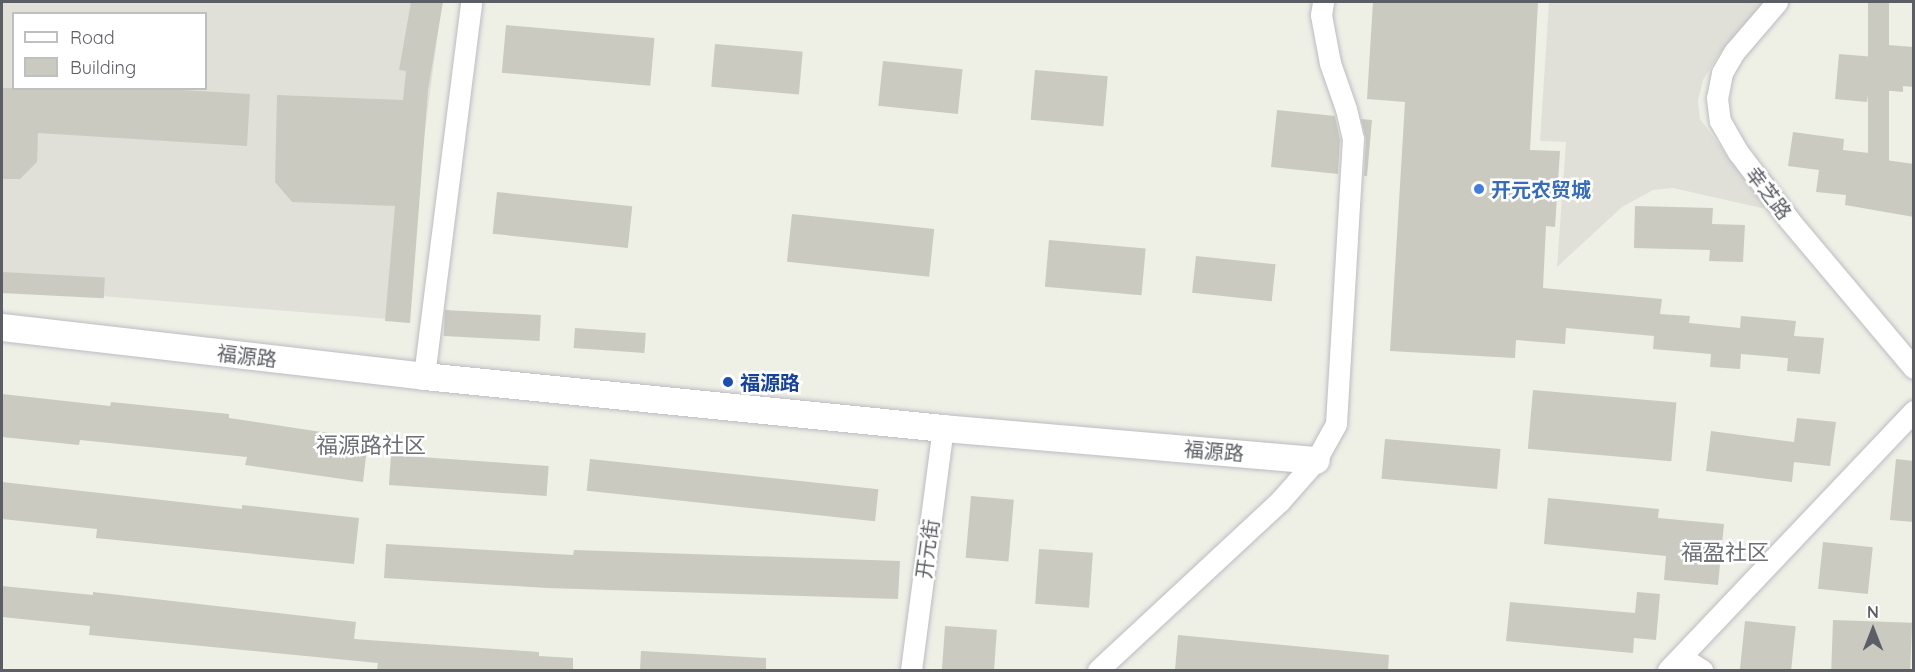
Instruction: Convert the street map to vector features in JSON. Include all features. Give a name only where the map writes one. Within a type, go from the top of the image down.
[{"type":"street","points":[[424,376],[471,2]]},
{"type":"street","points":[[1098,670],[1279,502],[1316,460],[1336,424],[1353,138],[1346,109],[1330,63],[1321,15],[1323,2]]},
{"type":"street","name":"幸芝路","points":[[1776,2],[1734,52],[1722,74],[1717,98],[1720,121],[1738,152],[1790,221],[1914,368]]},
{"type":"street","name":"福源路","points":[[2,327],[424,376],[943,428],[1316,460]]},
{"type":"street","points":[[1675,664],[1914,411]]},
{"type":"street","name":"开元街","points":[[911,670],[943,428]]},
{"type":"street","points":[[1675,664],[1702,670]]},
{"type":"shaded area","points":[[2,2],[442,2],[400,320],[2,288]]},
{"type":"shaded area","points":[[1549,2],[1765,2],[1719,54],[1703,80],[1698,101],[1700,119],[1766,209],[1673,188],[1653,190],[1622,207],[1557,267],[1566,142],[1540,141]]},
{"type":"building","points":[[411,2],[443,2],[428,90],[410,323],[385,321],[395,206],[292,202],[275,182],[277,95],[403,100],[406,71],[399,70]]},
{"type":"building","name":"开元农贸城","points":[[1373,2],[1538,2],[1530,150],[1560,151],[1555,227],[1546,226],[1543,288],[1662,299],[1660,314],[1690,316],[1689,323],[1740,328],[1741,316],[1796,321],[1794,336],[1824,338],[1820,374],[1787,371],[1788,358],[1741,354],[1740,369],[1710,367],[1711,354],[1653,349],[1654,336],[1566,328],[1565,344],[1516,340],[1515,358],[1390,351],[1405,102],[1367,99]]},
{"type":"building","points":[[1868,2],[1889,2],[1889,169],[1868,169]]},
{"type":"building","points":[[506,25],[654,38],[650,86],[502,73]]},
{"type":"building","points":[[715,44],[803,52],[799,95],[711,87]]},
{"type":"building","points":[[1888,45],[1914,47],[1914,87],[1903,86],[1903,92],[1869,89],[1867,102],[1835,99],[1839,54],[1887,58]]},
{"type":"building","points":[[883,61],[963,69],[958,114],[878,106]]},
{"type":"building","points":[[1035,70],[1108,76],[1103,126],[1031,120]]},
{"type":"building","points":[[2,88],[12,88],[12,90],[181,90],[250,94],[247,146],[38,133],[37,162],[20,179],[2,179]]},
{"type":"building","points":[[1277,110],[1335,116],[1340,140],[1338,174],[1271,167]]},
{"type":"building","points":[[1361,119],[1372,120],[1367,176],[1364,176],[1366,139]]},
{"type":"building","points":[[1793,132],[1844,139],[1843,150],[1886,155],[1885,160],[1914,164],[1914,217],[1845,205],[1846,195],[1816,192],[1819,170],[1788,166]]},
{"type":"building","points":[[497,192],[632,206],[628,248],[493,234]]},
{"type":"building","points":[[1635,206],[1713,208],[1712,224],[1745,225],[1743,262],[1709,261],[1710,250],[1634,248]]},
{"type":"building","points":[[792,214],[934,229],[929,277],[787,262]]},
{"type":"building","points":[[1049,240],[1146,248],[1142,295],[1045,287]]},
{"type":"building","points":[[1196,256],[1276,264],[1272,301],[1192,293]]},
{"type":"building","points":[[2,272],[105,277],[104,298],[2,293]]},
{"type":"building","points":[[445,310],[541,315],[540,341],[444,336]]},
{"type":"building","points":[[575,328],[646,333],[644,353],[574,348]]},
{"type":"building","points":[[1533,390],[1676,403],[1671,461],[1528,449]]},
{"type":"building","points":[[2,394],[110,406],[111,402],[229,414],[229,418],[368,439],[363,482],[245,465],[247,457],[80,440],[79,445],[2,437]]},
{"type":"building","points":[[1797,418],[1836,422],[1830,466],[1794,462],[1792,482],[1706,471],[1711,431],[1794,442]]},
{"type":"building","points":[[1385,439],[1501,449],[1497,489],[1382,479]]},
{"type":"building","points":[[391,455],[549,466],[547,496],[389,485]]},
{"type":"building","points":[[590,459],[878,489],[875,521],[587,491]]},
{"type":"building","points":[[1896,459],[1914,461],[1914,522],[1890,520]]},
{"type":"building","points":[[2,482],[242,509],[242,505],[359,518],[354,564],[96,538],[97,529],[2,519]]},
{"type":"building","points":[[971,496],[1014,500],[1008,562],[966,558]]},
{"type":"building","points":[[1548,498],[1659,509],[1658,518],[1724,524],[1718,585],[1664,580],[1666,556],[1544,544]]},
{"type":"building","points":[[1823,542],[1873,547],[1868,594],[1818,589]]},
{"type":"building","points":[[386,544],[573,555],[574,550],[900,561],[898,599],[547,588],[384,578]]},
{"type":"building","points":[[1039,549],[1093,553],[1089,608],[1035,604]]},
{"type":"building","points":[[2,586],[93,595],[93,592],[356,622],[354,639],[539,652],[539,656],[573,658],[573,670],[377,670],[378,663],[89,635],[90,626],[2,617]]},
{"type":"building","points":[[1637,592],[1660,594],[1656,640],[1634,638],[1633,653],[1506,641],[1510,602],[1635,613]]},
{"type":"building","points":[[1833,620],[1912,623],[1910,670],[1831,669]]},
{"type":"building","points":[[1745,621],[1796,626],[1791,670],[1740,670]]},
{"type":"building","points":[[945,626],[997,630],[994,670],[942,670]]},
{"type":"building","points":[[1178,635],[1389,655],[1388,670],[1175,670]]},
{"type":"building","points":[[641,651],[766,658],[766,670],[640,670]]},
{"type":"place","name":"开元农贸城","points":[[1479,189]]},
{"type":"place","name":"福源路","points":[[728,382]]},
{"type":"district","name":"福源路社区","points":[[371,446]]},
{"type":"district","name":"福盈社区","points":[[1725,553]]}]
